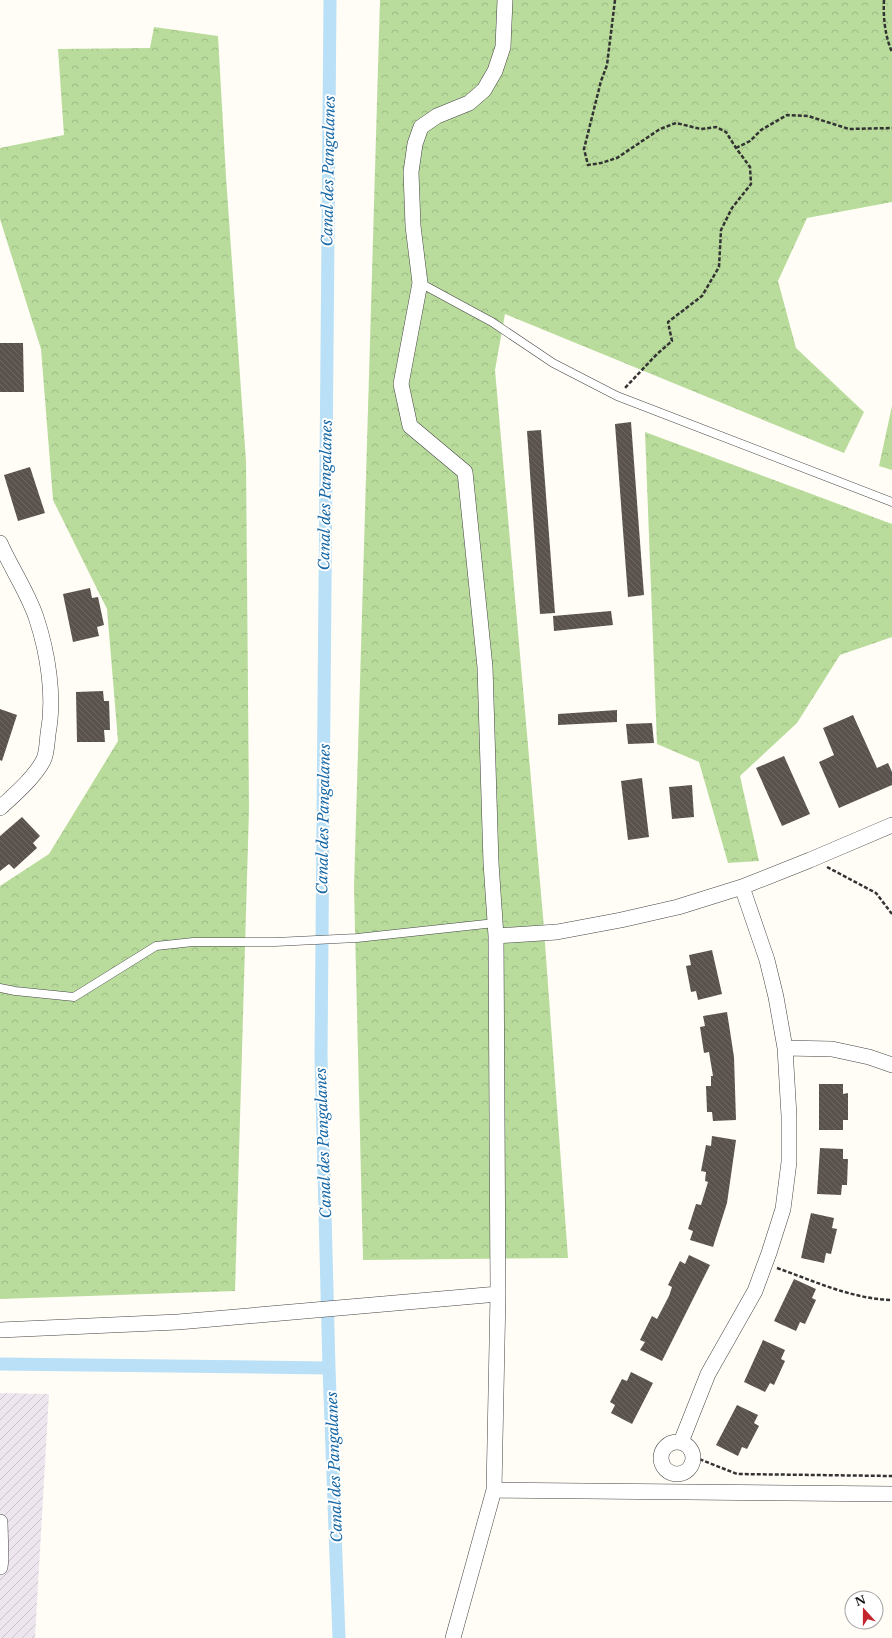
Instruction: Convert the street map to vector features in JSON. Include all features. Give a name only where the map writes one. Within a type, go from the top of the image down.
[{"type":"street","points":[[453,1638],[494,1490],[498,1294],[496,929],[491,863],[485,667],[465,472],[410,426],[401,384],[420,283],[413,226],[411,172],[415,144],[421,127],[437,116],[469,103],[484,90],[495,71],[503,47],[505,0]]},
{"type":"street","points":[[0,543],[26,592],[36,616],[44,650],[51,716],[44,760],[23,786],[0,808]]},
{"type":"street","points":[[496,929],[557,932],[678,907],[742,887],[892,825]]},
{"type":"street","points":[[681,1442],[708,1374],[755,1291],[783,1209],[789,1162],[789,1116],[785,1048],[776,997],[767,960],[742,887]]},
{"type":"street","points":[[785,1048],[832,1049],[869,1057],[892,1065]]},
{"type":"street","points":[[0,1330],[178,1322],[498,1294]]},
{"type":"street","points":[[676,1442],[681,1442],[690,1447],[694,1457],[691,1467],[682,1474],[672,1473],[663,1466],[661,1456],[666,1446],[676,1442]]},
{"type":"street","points":[[494,1490],[892,1494]]},
{"type":"street","points":[[0,1522],[0,1567]]},
{"type":"lane","points":[[420,283],[492,322],[521,340],[553,363],[616,396],[892,502]]},
{"type":"lane","points":[[0,988],[74,997],[156,946],[193,942],[276,942],[496,929]]},
{"type":"path","points":[[615,0],[607,65],[601,81],[584,149],[588,165],[618,158],[660,129],[676,123],[701,129],[716,127],[726,132],[750,167],[751,184],[732,208],[721,230],[719,267],[702,296],[668,322],[672,341],[657,354],[616,396]]},
{"type":"path","points":[[884,0],[883,12],[889,45],[892,52]]},
{"type":"path","points":[[736,148],[750,141],[761,130],[787,115],[808,116],[849,129],[892,128]]},
{"type":"path","points":[[810,860],[833,870],[876,893],[892,914]]},
{"type":"path","points":[[765,1263],[833,1288],[878,1300],[892,1300]]},
{"type":"path","points":[[694,1457],[737,1474],[892,1476]]},
{"type":"shaded area","points":[[0,1393],[49,1394],[35,1638],[0,1638]]},
{"type":"green space","points":[[380,0],[892,0],[892,202],[807,218],[778,281],[796,348],[864,412],[844,453],[505,314],[495,370],[543,916],[568,1258],[363,1260],[354,887]]},
{"type":"green space","points":[[154,27],[218,36],[226,177],[246,461],[249,809],[235,1291],[0,1299],[0,886],[49,854],[118,741],[107,609],[53,500],[41,349],[0,219],[0,148],[64,135],[58,49],[150,48]]},
{"type":"green space","points":[[892,406],[892,470],[879,466]]},
{"type":"green space","points":[[645,432],[892,524],[892,637],[840,655],[797,723],[740,776],[759,861],[728,863],[699,762],[657,744]]},
{"type":"building","points":[[0,343],[23,343],[24,392],[0,392]]},
{"type":"building","points":[[631,422],[644,595],[628,597],[615,424]]},
{"type":"building","points":[[541,430],[555,613],[540,614],[527,431]]},
{"type":"building","points":[[30,467],[45,513],[18,521],[4,475]]},
{"type":"building","points":[[90,588],[92,598],[98,597],[104,625],[97,627],[99,636],[73,642],[63,594]]},
{"type":"building","points":[[611,611],[613,625],[554,631],[553,616]]},
{"type":"building","points":[[103,691],[104,701],[109,701],[110,730],[104,730],[105,742],[77,742],[76,692]]},
{"type":"building","points":[[0,709],[17,715],[2,761],[0,760]]},
{"type":"building","points":[[617,710],[617,722],[558,725],[558,714]]},
{"type":"building","points":[[853,715],[877,768],[888,763],[892,772],[892,785],[839,808],[819,762],[834,755],[823,728]]},
{"type":"building","points":[[652,723],[654,743],[628,744],[626,724]]},
{"type":"building","points":[[784,756],[810,814],[782,826],[756,768]]},
{"type":"building","points":[[642,778],[649,837],[628,840],[621,781]]},
{"type":"building","points":[[692,785],[694,817],[672,819],[669,787]]},
{"type":"building","points":[[22,817],[40,836],[33,843],[37,848],[14,869],[9,864],[0,871],[0,836]]},
{"type":"building","points":[[712,950],[722,994],[698,1000],[696,991],[691,992],[686,966],[691,965],[689,955]]},
{"type":"building","points":[[727,1012],[734,1057],[736,1120],[713,1121],[712,1112],[707,1112],[706,1086],[711,1086],[711,1076],[713,1076],[709,1052],[704,1053],[700,1027],[705,1026],[703,1016]]},
{"type":"building","points":[[819,1084],[843,1084],[843,1094],[848,1093],[848,1120],[843,1120],[843,1130],[819,1130]]},
{"type":"building","points":[[712,1136],[736,1140],[727,1203],[713,1247],[690,1240],[693,1231],[688,1229],[696,1204],[701,1205],[708,1182],[705,1181],[706,1172],[701,1171],[706,1145],[711,1146]]},
{"type":"building","points":[[820,1148],[843,1149],[843,1159],[848,1159],[847,1185],[842,1185],[841,1195],[817,1194]]},
{"type":"building","points":[[811,1213],[834,1218],[832,1228],[837,1229],[831,1254],[826,1253],[824,1263],[801,1258]]},
{"type":"building","points":[[689,1255],[710,1265],[662,1361],[640,1350],[645,1342],[640,1340],[652,1316],[657,1319],[669,1296],[672,1287],[668,1285],[680,1261],[685,1264]]},
{"type":"building","points":[[794,1279],[816,1289],[812,1298],[816,1300],[805,1324],[800,1322],[796,1331],[774,1321]]},
{"type":"building","points":[[763,1340],[785,1350],[781,1359],[785,1361],[774,1385],[770,1383],[765,1392],[744,1382]]},
{"type":"building","points":[[631,1372],[653,1383],[632,1424],[611,1413],[615,1405],[610,1402],[622,1379],[627,1381]]},
{"type":"building","points":[[737,1405],[758,1415],[754,1423],[759,1426],[747,1449],[742,1447],[738,1456],[716,1445]]},
{"type":"waterway","name":"Canal des Pangalanes","points":[[330,0],[321,1056],[329,1368],[339,1638]]},
{"type":"waterway","points":[[0,1364],[329,1368]]}]
